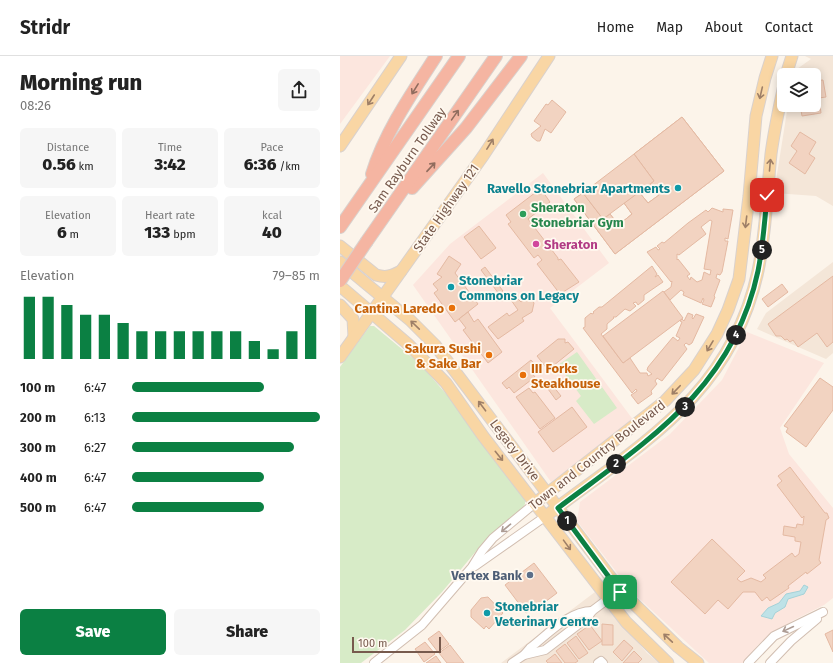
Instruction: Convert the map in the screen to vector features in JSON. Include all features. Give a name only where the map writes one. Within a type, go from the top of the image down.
[{"type":"highway","points":[[369,186],[378,157],[412,94],[436,56]]},
{"type":"highway","name":"Sam Rayburn Tollway","points":[[340,227],[459,56]]},
{"type":"highway","name":"Sam Rayburn Tollway","points":[[340,281],[496,56]]},
{"type":"highway","points":[[385,216],[466,128],[521,56]]},
{"type":"main road","points":[[340,146],[401,56]]},
{"type":"main road","name":"State Highway 121","points":[[340,357],[483,156],[549,56]]},
{"type":"main road","name":"Town and Country Boulevard","points":[[535,503],[665,401],[694,370],[717,334],[728,310],[739,279],[749,196],[756,116],[772,56]]},
{"type":"main road","points":[[788,68],[792,56]]},
{"type":"main road","name":"Town and Country Boulevard","points":[[546,516],[672,420],[695,397],[732,343],[746,311],[758,272],[771,153],[779,112]]},
{"type":"main road","points":[[340,246],[376,275],[384,277],[392,276],[401,271]]},
{"type":"main road","name":"Legacy Drive","points":[[340,262],[415,325],[442,353],[620,592],[667,637],[698,663]]},
{"type":"main road","name":"Legacy Drive","points":[[340,286],[409,345],[446,383],[483,436],[626,622],[668,663]]},
{"type":"main road","points":[[340,305],[353,319],[354,337]]},
{"type":"main road","points":[[608,599],[620,592]]},
{"type":"street","name":"Town and Country Boulevard","points":[[374,663],[422,625],[472,567],[482,551],[493,538],[535,503]]},
{"type":"street","name":"Town and Country Boulevard","points":[[472,567],[546,516]]},
{"type":"street","points":[[524,655],[545,650],[588,618],[592,611],[608,599]]},
{"type":"street","points":[[512,663],[573,615],[585,611],[592,611]]},
{"type":"street","points":[[748,663],[774,636],[823,612],[770,663]]},
{"type":"street","points":[[562,624],[568,633]]},
{"type":"shaded area","points":[[340,56],[390,56],[340,124]]},
{"type":"shaded area","points":[[805,56],[833,56],[833,206],[816,196],[774,193],[787,112],[821,112],[821,68],[798,68],[811,59]]},
{"type":"shaded area","points":[[543,173],[609,263],[550,308],[634,421],[551,482],[413,285],[450,244]]},
{"type":"shaded area","points":[[833,262],[833,353],[826,359],[757,329],[766,313]]},
{"type":"shaded area","points":[[747,332],[824,363],[780,428],[789,454],[833,508],[833,598],[824,605],[792,621],[758,645],[743,663],[709,663],[632,592],[577,521],[580,502],[670,434],[722,380]]},
{"type":"shaded area","points":[[595,592],[647,653],[659,663],[501,663]]},
{"type":"green space","points":[[370,326],[374,326],[420,364],[454,403],[525,498],[525,504],[520,512],[482,544],[442,592],[405,630],[361,663],[340,663],[340,367]]},
{"type":"green space","points":[[577,352],[617,408],[594,424],[576,401],[581,396],[558,365]]},
{"type":"water","points":[[804,585],[808,587],[804,594],[788,599],[785,607],[775,613],[772,619],[761,616],[768,608],[779,603],[786,594],[800,591]]},
{"type":"building","points":[[821,80],[823,80],[826,97],[821,98]]},
{"type":"building","points":[[552,100],[566,112],[551,133],[545,129],[540,141],[537,141],[531,134],[541,126],[534,121],[546,104],[548,105]]},
{"type":"building","points":[[801,112],[821,112],[821,113],[802,116]]},
{"type":"building","name":"Ravello Stonebriar Apartments","points":[[682,117],[724,171],[615,254],[574,199],[583,193],[603,219],[610,214],[617,223],[621,223],[632,214],[624,203],[639,192],[648,203],[659,195],[650,184],[654,181],[634,154]],"holes":[[[676,148],[693,170],[674,184],[657,163]]]},
{"type":"building","name":"Ravello Stonebriar Apartments","points":[[682,117],[724,171],[615,254],[574,199],[583,193],[603,219],[610,214],[617,223],[621,223],[632,214],[624,203],[639,192],[648,203],[659,195],[650,184],[654,181],[634,154]]},
{"type":"building","points":[[800,132],[816,142],[809,154],[815,158],[805,174],[789,163],[797,151],[791,146]]},
{"type":"building","points":[[634,154],[654,181],[603,219],[583,193]]},
{"type":"building","name":"Sheraton","points":[[536,192],[539,195],[543,192],[550,202],[528,219],[558,260],[561,259],[579,282],[560,294],[537,264],[542,260],[538,255],[534,258],[508,224],[511,222],[506,215]]},
{"type":"building","points":[[712,208],[723,212],[723,209],[733,210],[728,239],[725,238],[725,241],[728,241],[722,272],[720,275],[717,274],[716,278],[720,280],[711,307],[702,304],[704,300],[703,298],[701,303],[683,295],[684,292],[681,290],[670,300],[664,292],[671,287],[672,281],[671,282],[647,252],[656,247],[658,250],[660,249],[657,246],[662,242],[664,243],[706,210],[708,212]],"holes":[[[710,220],[712,221],[704,269],[711,270],[710,275],[704,272],[702,280],[697,282],[691,277],[690,280],[687,276],[690,274],[678,259],[677,260],[677,254],[679,255],[706,234],[701,227]]]},
{"type":"building","points":[[479,226],[496,248],[481,259],[464,237]]},
{"type":"building","name":"Stonebriar Commons on Legacy","points":[[449,256],[461,264],[455,273],[478,304],[455,322],[434,293],[438,290],[433,284],[442,277],[437,274]]},
{"type":"building","points":[[652,266],[657,274],[655,277],[658,275],[663,282],[644,295],[644,300],[638,305],[636,302],[633,303],[636,306],[630,311],[625,309],[616,317],[613,317],[614,318],[607,324],[607,329],[601,334],[623,363],[630,358],[640,373],[647,373],[648,376],[652,374],[647,370],[648,367],[673,337],[678,341],[680,338],[676,336],[682,322],[680,321],[682,319],[684,321],[688,313],[693,315],[693,319],[696,314],[704,317],[692,343],[689,345],[686,343],[684,345],[687,349],[662,381],[657,378],[655,381],[657,384],[651,391],[652,394],[638,404],[631,395],[637,391],[636,389],[632,393],[583,328],[585,327],[585,318],[591,313],[594,313],[593,312],[599,307],[602,307]]},
{"type":"building","points":[[485,267],[503,291],[499,294],[481,270]]},
{"type":"building","points":[[833,276],[833,342],[827,347],[817,333],[798,347],[793,340],[790,342],[781,336],[776,336],[768,324]]},
{"type":"building","points":[[782,284],[788,292],[768,307],[762,299]]},
{"type":"building","points":[[663,291],[683,318],[623,363],[603,336]]},
{"type":"building","points":[[529,296],[534,303],[532,312],[522,318],[524,321],[498,339],[488,327],[507,313],[509,316],[518,310],[511,300],[516,297],[521,302]]},
{"type":"building","points":[[468,312],[474,322],[478,319],[502,352],[488,363],[463,330],[466,328],[459,319]]},
{"type":"building","points":[[558,339],[565,339],[565,343],[568,342],[574,349],[548,370],[537,356]]},
{"type":"building","name":"III Forks Steakhouse","points":[[531,360],[537,367],[531,372],[535,377],[514,393],[509,387],[507,389],[502,383]]},
{"type":"building","points":[[820,378],[833,387],[833,410],[806,447],[786,432],[788,428],[784,426]]},
{"type":"building","points":[[553,386],[561,396],[556,400],[548,389]]},
{"type":"building","points":[[529,388],[533,393],[535,392],[555,418],[540,429],[516,397]]},
{"type":"building","points":[[572,407],[587,427],[553,452],[538,432]]},
{"type":"building","points":[[790,467],[825,513],[827,513],[829,518],[826,520],[819,560],[821,563],[807,574],[806,572],[788,586],[789,588],[770,601],[767,597],[762,601],[755,592],[743,592],[728,609],[718,600],[705,614],[671,582],[712,539],[745,571],[737,579],[741,582],[751,578],[761,582],[766,578],[763,575],[792,553],[795,557],[799,554],[801,542],[795,541],[795,537],[783,535],[784,526],[796,528],[797,524],[803,525],[804,516],[802,518],[777,485],[782,481],[778,476]]},
{"type":"building","points":[[534,563],[557,593],[533,611],[531,609],[526,613],[505,585]]},
{"type":"building","name":"Stonebriar Veterinary Centre","points":[[488,597],[503,613],[489,629],[486,626],[484,629],[471,617],[471,610],[481,598]]},
{"type":"building","points":[[602,624],[613,625],[613,645],[602,645]]},
{"type":"building","points":[[590,625],[602,641],[589,650],[577,634]]},
{"type":"building","points":[[833,630],[833,652],[825,634]]},
{"type":"building","points":[[439,631],[449,644],[438,652],[428,639]]},
{"type":"building","points":[[576,636],[588,653],[579,659],[567,643]]},
{"type":"building","points":[[624,640],[633,648],[622,661],[613,652]]},
{"type":"building","points":[[425,642],[435,654],[424,662],[415,649]]},
{"type":"building","points":[[565,644],[578,661],[575,663],[565,663],[556,651]]},
{"type":"building","points":[[450,645],[464,663],[447,663],[439,653]]},
{"type":"building","points":[[634,651],[642,659],[638,663],[623,663]]},
{"type":"building","points":[[555,654],[562,663],[548,663],[546,661]]},
{"type":"building","points":[[436,656],[441,663],[426,663]]},
{"type":"place","name":"Ravello Stonebriar Apartments","points":[[678,188]]},
{"type":"place","name":"Sheraton Stonebriar Gym","points":[[523,214]]},
{"type":"place","name":"Sheraton","points":[[536,244]]},
{"type":"place","name":"Stonebriar Commons on Legacy","points":[[451,287]]},
{"type":"place","name":"Cantina Laredo","points":[[452,308]]},
{"type":"place","name":"Sakura Sushi & Sake Bar","points":[[489,355]]},
{"type":"place","name":"III Forks Steakhouse","points":[[523,375]]},
{"type":"place","name":"Vertex Bank","points":[[530,575]]},
{"type":"place","name":"Stonebriar Veterinary Centre","points":[[487,613]]},
{"type":"route","points":[[620,592],[588,551],[558,508],[665,427],[695,397],[720,364],[740,328],[749,304],[758,272],[762,251],[767,195]]}]
